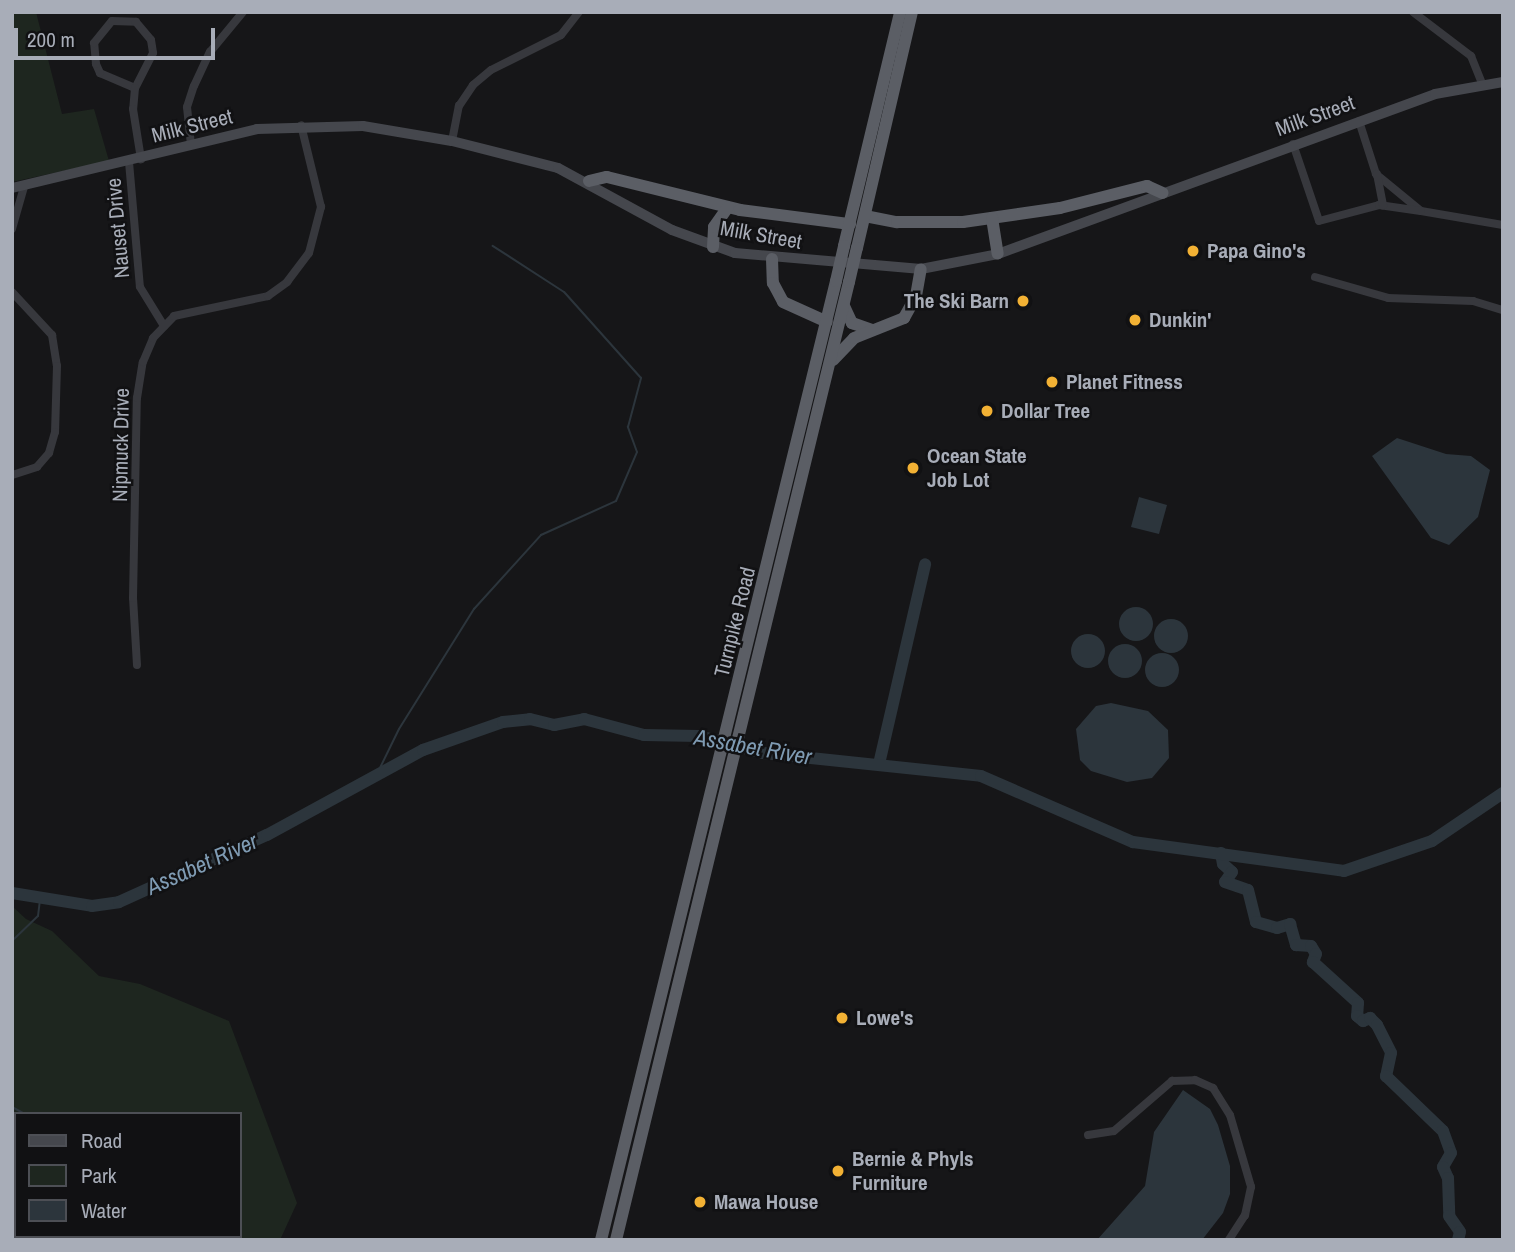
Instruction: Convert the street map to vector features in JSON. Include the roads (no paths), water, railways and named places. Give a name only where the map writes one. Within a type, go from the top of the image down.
[{"type":"highway","name":"Turnpike Road","points":[[851,247],[850,224],[900,12]]},
{"type":"highway","name":"Turnpike Road","points":[[601,1240],[827,323],[843,282],[851,247],[865,216],[912,12]]},
{"type":"highway","points":[[589,181],[607,177],[728,207],[850,224]]},
{"type":"highway","points":[[865,216],[922,223],[992,218],[1060,208],[1147,186],[1163,194]]},
{"type":"highway","points":[[713,247],[714,227],[728,207]]},
{"type":"highway","points":[[992,218],[998,254]]},
{"type":"highway","points":[[772,259],[773,283],[783,302],[801,315],[827,323]]},
{"type":"highway","points":[[829,367],[847,343],[892,325],[909,311],[921,269]]},
{"type":"highway","name":"Turnpike Road","points":[[616,1240],[844,306],[843,282]]},
{"type":"highway","points":[[844,306],[852,323],[872,331]]},
{"type":"main road","name":"Milk Street","points":[[18,188],[257,129],[302,125],[363,126],[452,141],[558,168],[589,181],[672,230],[713,247],[772,259],[921,269],[998,254],[1359,121],[1482,83],[1503,82]]},
{"type":"street","points":[[191,145],[187,107],[194,86],[210,52],[243,12]]},
{"type":"street","points":[[452,141],[459,106],[473,85],[502,64],[561,35],[579,12]]},
{"type":"street","points":[[1413,12],[1471,56],[1482,83]]},
{"type":"street","points":[[135,88],[100,73],[96,64],[94,43],[112,21],[136,22],[151,40],[148,68],[135,88],[134,129],[141,159]]},
{"type":"street","points":[[1359,121],[1383,205]]},
{"type":"street","name":"Nipmuck Drive","points":[[137,665],[133,598],[137,398],[147,350],[164,326],[182,311],[268,296],[287,282],[309,253],[321,207],[302,125]]},
{"type":"street","points":[[1293,144],[1319,221],[1383,205],[1503,225]]},
{"type":"street","name":"Nauset Drive","points":[[129,162],[140,287],[164,326]]},
{"type":"street","points":[[1376,173],[1420,211]]},
{"type":"street","points":[[12,229],[18,188]]},
{"type":"street","points":[[1315,277],[1388,298],[1473,301],[1503,310]]},
{"type":"street","points":[[12,292],[52,335],[57,366],[56,424],[48,453],[37,467],[12,475]]},
{"type":"street","points":[[1088,1135],[1117,1129],[1146,1099],[1172,1081],[1195,1080],[1213,1088],[1230,1115],[1251,1187],[1245,1215],[1229,1240]]},
{"type":"water","points":[[1397,438],[1446,454],[1471,456],[1490,470],[1478,517],[1449,545],[1431,538],[1372,456]]},
{"type":"water","points":[[1139,497],[1167,505],[1159,534],[1131,527]]},
{"type":"water","points":[[1136,607],[1148,612],[1153,624],[1148,636],[1136,641],[1124,636],[1119,624],[1124,612]]},
{"type":"water","points":[[1171,619],[1183,624],[1188,636],[1183,648],[1171,653],[1159,648],[1154,636],[1159,624]]},
{"type":"water","points":[[1088,634],[1100,639],[1105,651],[1100,663],[1088,668],[1076,663],[1071,651],[1076,639]]},
{"type":"water","points":[[1125,644],[1137,649],[1142,661],[1137,673],[1125,678],[1113,673],[1108,661],[1113,649]]},
{"type":"water","points":[[1162,653],[1174,658],[1179,670],[1174,682],[1162,687],[1150,682],[1145,670],[1150,658]]},
{"type":"water","points":[[1111,703],[1148,711],[1168,730],[1169,758],[1152,778],[1127,782],[1091,771],[1080,760],[1076,729],[1096,706]]},
{"type":"water","points":[[1183,1090],[1210,1109],[1218,1125],[1230,1166],[1230,1194],[1223,1213],[1202,1240],[1097,1240],[1145,1186],[1154,1132]]},
{"type":"waterway","points":[[376,776],[399,729],[474,609],[541,535],[616,501],[637,452],[628,427],[641,378],[564,292],[493,246]]},
{"type":"waterway","points":[[879,764],[925,564]]},
{"type":"waterway","name":"Assabet River","points":[[12,893],[92,906],[119,902],[267,835],[423,750],[503,722],[530,719],[554,725],[584,719],[644,735],[699,736],[763,753],[981,776],[1133,842],[1344,871],[1432,841],[1503,793]]},
{"type":"waterway","points":[[1221,853],[1223,864],[1232,872],[1225,882],[1248,890],[1256,922],[1277,928],[1290,924],[1296,945],[1311,946],[1316,954],[1313,962],[1358,1003],[1357,1016],[1363,1021],[1370,1018],[1377,1025],[1391,1053],[1386,1076],[1443,1131],[1451,1153],[1443,1167],[1448,1178],[1449,1216],[1460,1232],[1458,1240]]},
{"type":"waterway","points":[[12,941],[38,916],[40,899]]},
{"type":"waterway","points":[[12,1107],[21,1112]]},
{"type":"place","name":"Papa Gino's","points":[[1193,251]]},
{"type":"place","name":"The Ski Barn","points":[[1023,301]]},
{"type":"place","name":"Dunkin'","points":[[1135,320]]},
{"type":"place","name":"Planet Fitness","points":[[1052,382]]},
{"type":"place","name":"Dollar Tree","points":[[987,411]]},
{"type":"place","name":"Ocean State Job Lot","points":[[913,468]]},
{"type":"place","name":"Lowe's","points":[[842,1018]]},
{"type":"place","name":"Bernie & Phyls Furniture","points":[[838,1171]]},
{"type":"place","name":"Mawa House","points":[[700,1202]]}]
